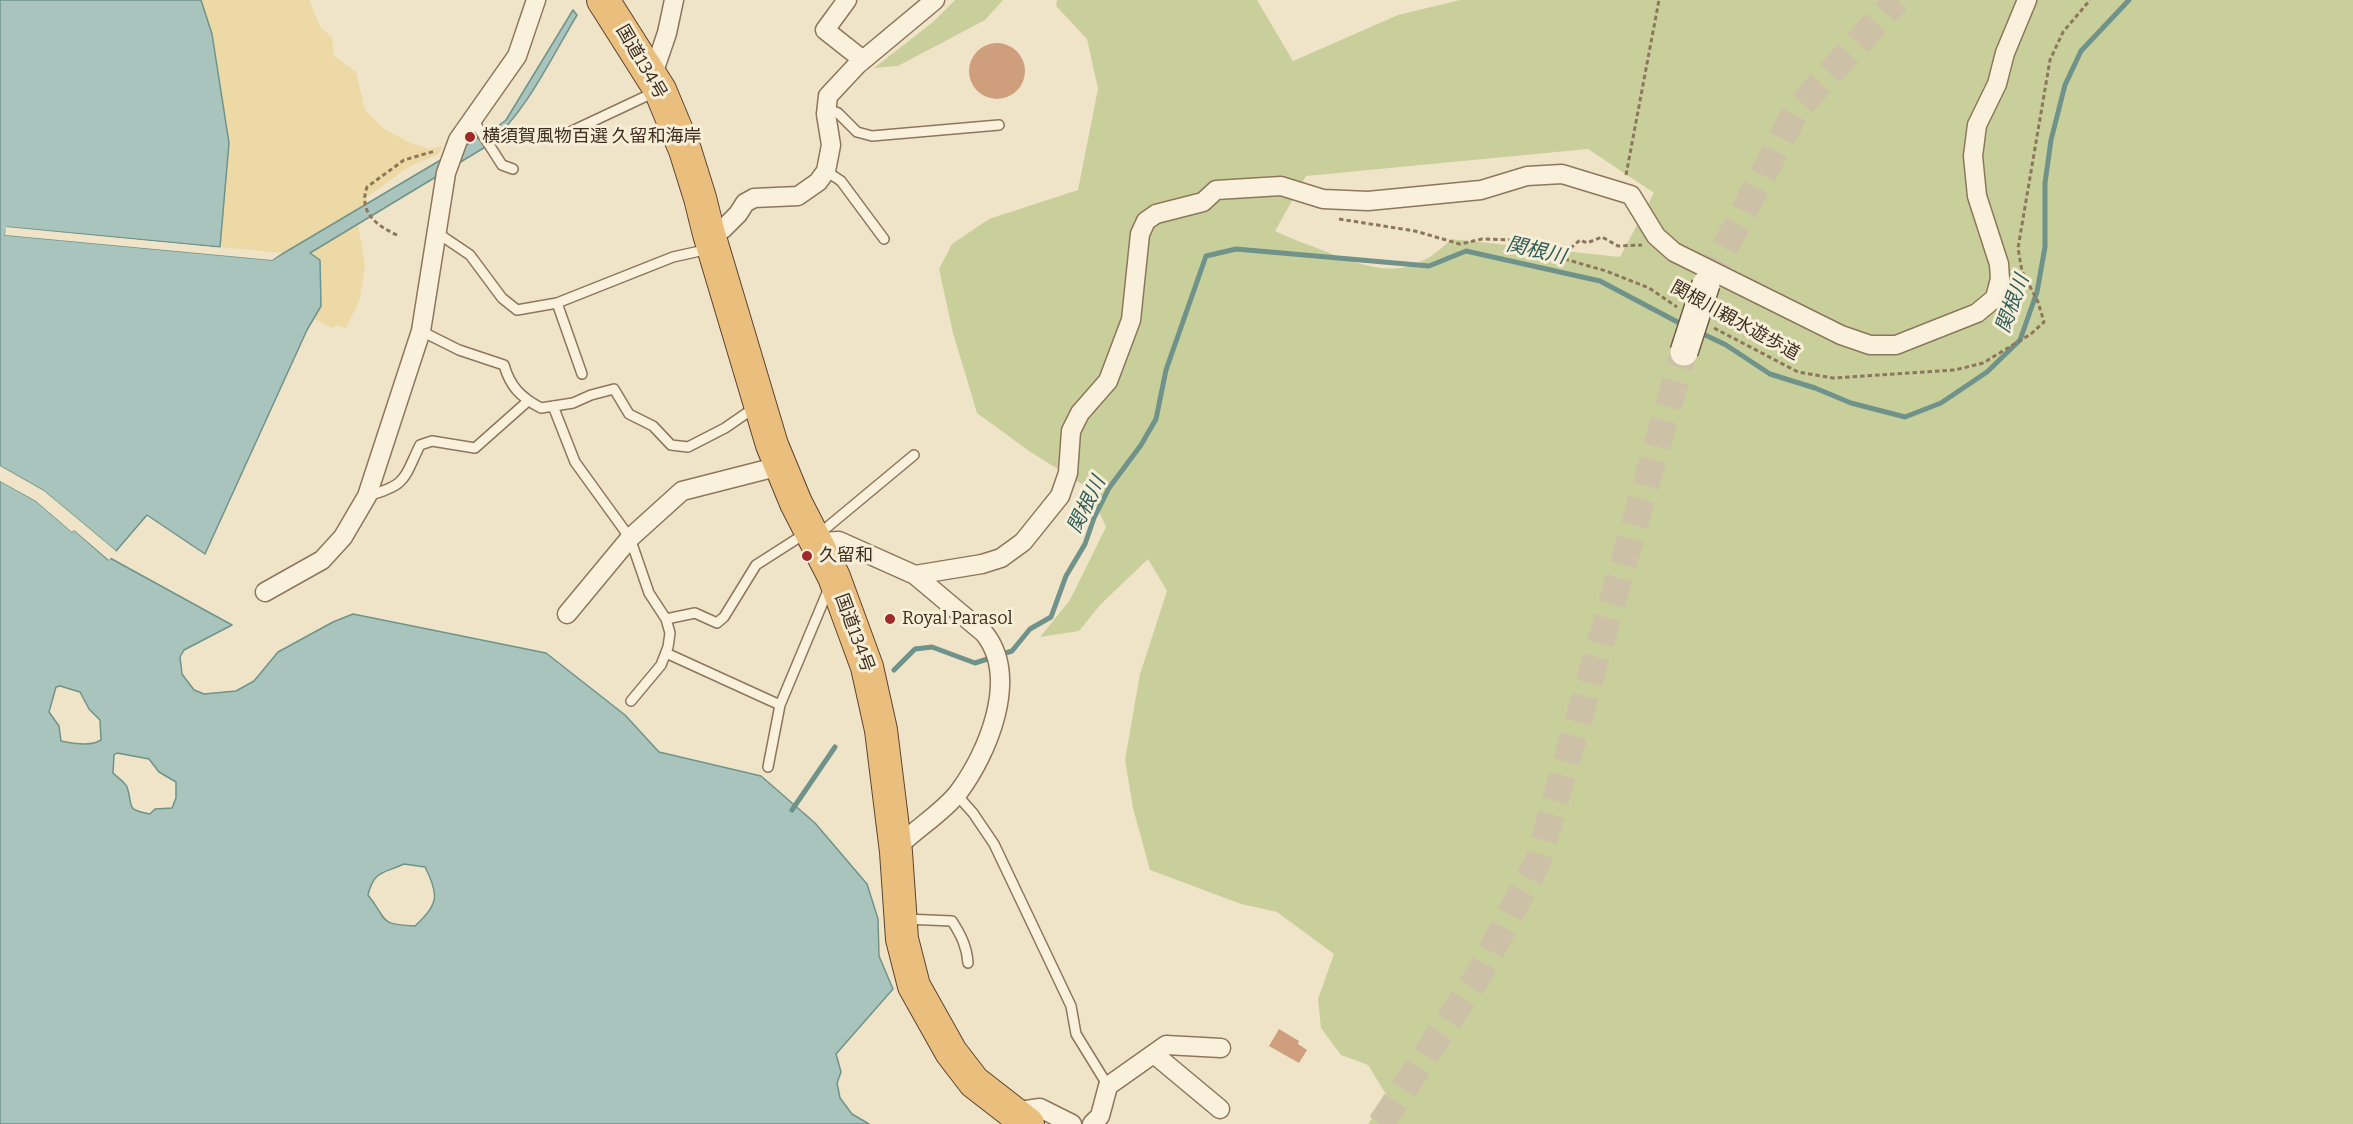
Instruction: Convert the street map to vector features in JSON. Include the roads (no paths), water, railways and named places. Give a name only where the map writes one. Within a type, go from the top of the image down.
[{"type":"highway","name":"国道134号","points":[[603,0],[656,84],[685,150],[759,405],[780,466],[834,577],[860,643],[873,686],[881,730],[896,852],[902,939],[914,986],[939,1032],[974,1082],[1020,1118]]},
{"type":"main road","points":[[1684,352],[1706,284]]},
{"type":"street","points":[[265,592],[322,560],[343,537],[367,495],[421,331],[446,174],[455,148],[477,126],[517,57],[536,0]]},
{"type":"street","points":[[656,84],[674,0]]},
{"type":"street","points":[[848,0],[825,30],[863,60]]},
{"type":"street","points":[[711,241],[738,214],[745,203],[754,198],[798,196],[818,182],[826,171],[831,145],[826,109],[828,96],[863,60],[935,0]]},
{"type":"street","points":[[915,574],[982,564],[1001,558],[1023,542],[1060,496],[1068,473],[1071,431],[1080,413],[1108,381],[1131,320],[1140,234],[1146,221],[1156,214],[1203,202],[1216,190],[1281,186],[1323,199],[1368,201],[1481,190],[1527,176],[1562,174],[1631,195],[1656,236],[1674,252],[1840,335],[1870,345],[1896,345],[1977,313],[1995,298],[2000,279],[1999,264],[1977,196],[1973,156],[1977,126],[1996,84],[2005,53],[2027,0]]},
{"type":"street","points":[[567,614],[630,538],[682,491],[780,466]]},
{"type":"street","points":[[814,537],[839,541],[915,574],[984,633],[994,645],[1000,669],[998,706],[982,755],[957,795],[903,842],[896,852]]},
{"type":"street","points":[[1092,1124],[1100,1116],[1108,1086],[1167,1045],[1221,1048]]},
{"type":"street","points":[[1154,1054],[1220,1109]]},
{"type":"street","points":[[1020,1118],[1040,1108],[1072,1124]]},
{"type":"lane","points":[[572,131],[656,84]]},
{"type":"lane","points":[[826,109],[838,114],[857,132],[872,136],[999,125]]},
{"type":"lane","points":[[477,126],[502,165],[513,169]]},
{"type":"lane","points":[[826,171],[841,181],[884,239]]},
{"type":"lane","points":[[436,232],[470,255],[502,298],[517,310],[557,303],[711,241]]},
{"type":"lane","points":[[557,303],[582,374]]},
{"type":"lane","points":[[421,331],[459,350],[504,365],[509,381],[516,391],[541,408],[573,403],[614,389],[629,414],[653,426],[671,445],[688,447],[725,428],[759,405]]},
{"type":"lane","points":[[367,495],[387,490],[401,483],[420,445],[432,441],[475,448],[528,401]]},
{"type":"lane","points":[[553,406],[576,462],[630,538],[650,593],[666,619],[670,633],[661,665],[631,701]]},
{"type":"lane","points":[[666,619],[695,614],[717,623],[724,616],[756,565],[814,537],[914,455]]},
{"type":"lane","points":[[768,767],[780,705],[834,577]]},
{"type":"lane","points":[[666,653],[780,705]]},
{"type":"lane","points":[[957,795],[973,813],[994,844],[1071,1006],[1076,1034],[1108,1086]]},
{"type":"lane","points":[[900,918],[952,921],[962,936],[968,963]]},
{"type":"water","points":[[0,0],[201,0],[212,34],[229,143],[220,247],[7,227],[5,235],[272,260],[506,120],[573,10],[577,15],[526,101],[487,146],[310,253],[320,260],[321,306],[307,330],[205,554],[147,515],[116,551],[44,491],[0,466]]},
{"type":"water","points":[[0,481],[36,501],[108,560],[110,558],[232,625],[184,650],[180,657],[182,674],[194,690],[204,694],[236,691],[254,681],[278,652],[333,622],[353,614],[546,653],[625,715],[659,752],[761,776],[815,823],[867,884],[878,919],[879,956],[893,989],[836,1054],[841,1072],[837,1083],[840,1098],[852,1114],[869,1124],[0,1124]],"holes":[[[56,687],[80,692],[89,709],[100,720],[101,740],[87,744],[61,741],[59,726],[49,712]],[[117,753],[149,759],[159,772],[176,782],[176,798],[172,808],[155,809],[150,814],[133,809],[126,785],[113,773],[114,755]],[[404,864],[425,867],[433,885],[434,899],[428,912],[415,926],[395,924],[385,920],[368,895],[373,881],[385,872]]]},
{"type":"waterway","name":"関根川","points":[[1699,332],[1726,345],[1770,374],[1815,388],[1851,403],[1905,417],[1941,403],[1987,372],[2020,340],[2037,292],[2045,247],[2045,183],[2051,140],[2065,85],[2081,51],[2129,0]]},
{"type":"waterway","name":"関根川","points":[[894,670],[915,649],[932,647],[975,663],[1012,651],[1030,629],[1051,617],[1066,576],[1085,544],[1094,518],[1109,488],[1141,445],[1156,419],[1166,370],[1206,256],[1236,249],[1429,266],[1466,251],[1600,281],[1685,326]]},
{"type":"waterway","name":"関根川","points":[[792,810],[835,747]]},
{"type":"tunnel","points":[[1706,284],[1797,109],[1897,0]]},
{"type":"tunnel","points":[[1381,1124],[1478,976],[1538,861],[1684,352]]},
{"type":"place","name":"横須賀風物百選 久留和海岸","points":[[470,137]]},
{"type":"place","name":"久留和","points":[[807,556]]},
{"type":"place","name":"Royal Parasol","points":[[890,619]]}]
